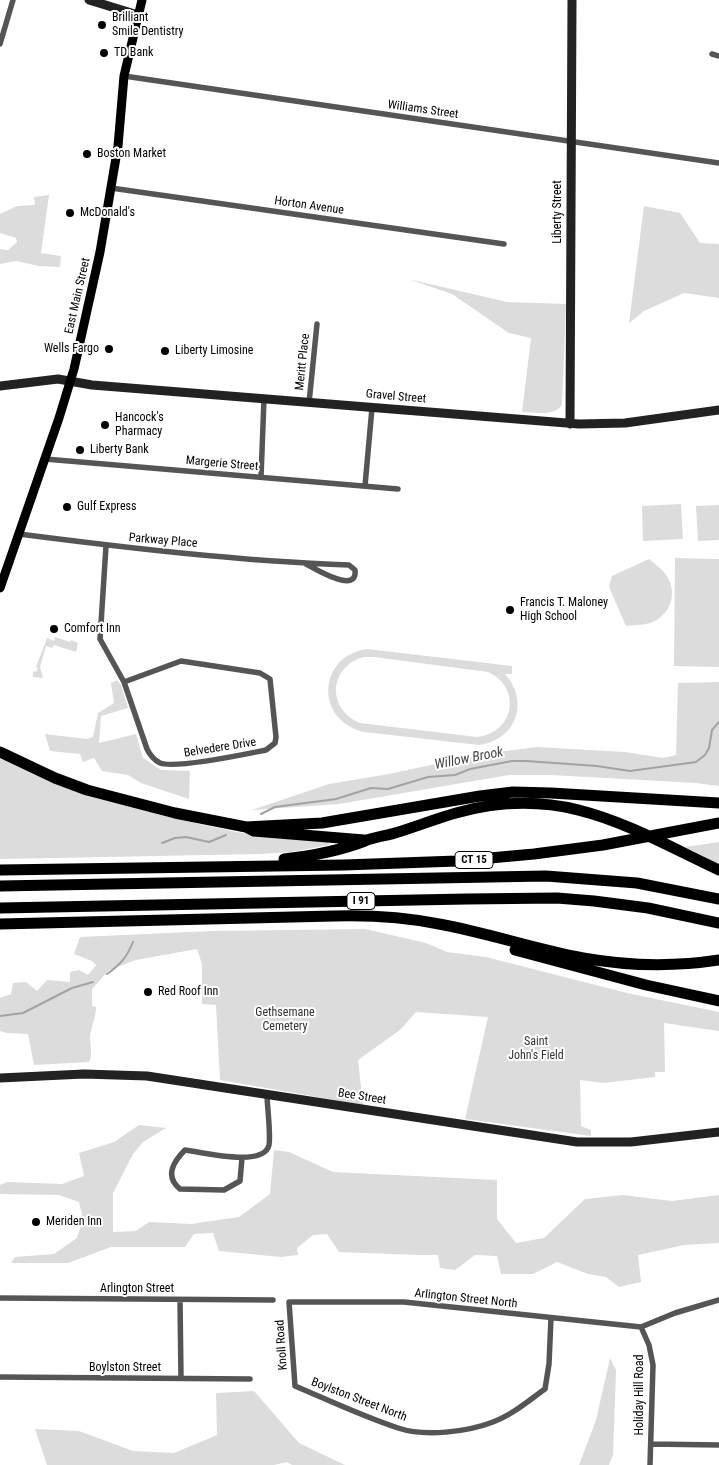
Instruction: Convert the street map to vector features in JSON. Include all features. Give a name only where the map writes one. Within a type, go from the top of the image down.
[{"type":"highway","points":[[0,752],[64,782],[104,796],[193,817],[246,827],[328,822],[513,792],[719,803]]},
{"type":"highway","points":[[226,866],[244,861],[282,860],[313,856],[354,846],[366,840],[395,833],[457,813],[505,804],[535,804],[559,806],[620,822],[719,870]]},
{"type":"highway","name":"CT 15","points":[[0,870],[385,864],[496,858],[603,845],[719,823]]},
{"type":"highway","points":[[246,827],[254,831],[277,834],[366,840]]},
{"type":"highway","name":"I 91","points":[[0,886],[546,876],[637,883],[719,899]]},
{"type":"highway","name":"I 91","points":[[0,908],[467,898],[557,898],[639,906],[719,923]]},
{"type":"highway","points":[[1,924],[358,915],[441,924],[549,951],[609,962],[673,964],[719,960]]},
{"type":"highway","points":[[441,924],[464,936],[646,985],[719,1001]]},
{"type":"main road","points":[[89,0],[138,14]]},
{"type":"main road","name":"East Main Street","points":[[0,588],[71,381],[94,285],[118,146],[124,76],[142,0]]},
{"type":"main road","name":"Liberty Street","points":[[570,424],[572,0]]},
{"type":"main road","name":"Gravel Street","points":[[0,386],[53,379],[89,385],[570,424],[625,423],[719,410]]},
{"type":"main road","name":"Bee Street","points":[[0,1078],[84,1074],[132,1075],[196,1082],[577,1142],[631,1142],[719,1132]]},
{"type":"street","points":[[0,44],[12,0]]},
{"type":"street","points":[[712,54],[719,56]]},
{"type":"street","name":"Williams Street","points":[[124,76],[719,163]]},
{"type":"street","name":"Horton Avenue","points":[[111,188],[504,244]]},
{"type":"street","name":"Meritt Place","points":[[309,403],[317,324]]},
{"type":"street","points":[[261,477],[264,399]]},
{"type":"street","points":[[365,486],[372,408]]},
{"type":"street","name":"Margerie Street","points":[[45,459],[398,489]]},
{"type":"street","name":"Parkway Place","points":[[19,534],[106,546],[306,564],[349,565],[355,570],[355,575],[352,579],[348,580],[331,577],[306,564]]},
{"type":"street","name":"Belvedere Drive","points":[[106,546],[100,639],[124,682],[146,749],[151,756],[159,762],[175,765],[266,750],[275,743],[271,684],[270,679],[265,675],[181,661],[124,682]]},
{"type":"street","points":[[242,1158],[240,1181],[224,1190],[180,1189],[175,1185],[172,1171],[174,1160],[185,1150],[242,1158],[264,1153],[269,1146],[267,1094]]},
{"type":"street","name":"Arlington Street","points":[[0,1298],[273,1300]]},
{"type":"street","points":[[180,1300],[181,1378]]},
{"type":"street","points":[[641,1327],[675,1313],[719,1300]]},
{"type":"street","name":"Arlington Street North","points":[[289,1302],[404,1302],[641,1327]]},
{"type":"street","name":"Knoll Road","points":[[289,1302],[294,1386]]},
{"type":"street","name":"Boylston Street North","points":[[294,1386],[399,1429],[429,1433],[460,1430],[493,1422],[517,1410],[545,1389],[550,1364],[551,1318]]},
{"type":"street","name":"Holiday Hill Road","points":[[641,1327],[649,1345],[653,1365],[650,1465]]},
{"type":"street","name":"Boylston Street","points":[[0,1377],[250,1379]]},
{"type":"street","points":[[650,1444],[719,1445]]},
{"type":"green space","points":[[49,195],[41,253],[61,256],[60,267],[39,266],[16,261],[0,264],[0,249],[8,250],[17,242],[16,238],[0,233],[0,214],[17,206],[35,205],[34,197]]},
{"type":"green space","points":[[644,206],[680,213],[700,243],[719,244],[719,298],[684,293],[644,311],[629,323]]},
{"type":"green space","points":[[408,279],[507,302],[566,304],[562,405],[558,409],[549,412],[522,412],[531,338],[509,333],[452,294]]},
{"type":"green space","points":[[681,504],[683,539],[643,541],[642,506]]},
{"type":"green space","points":[[719,505],[719,540],[698,541],[696,506]]},
{"type":"green space","points":[[675,558],[719,559],[719,667],[674,666]]},
{"type":"green space","points":[[649,559],[666,575],[670,582],[672,596],[670,603],[663,615],[657,620],[647,624],[626,626],[609,587],[612,576]]},
{"type":"green space","points":[[55,637],[78,643],[76,652],[54,645],[52,648],[46,646],[40,667],[43,678],[33,677],[33,671],[36,672],[38,668],[36,667],[47,638],[54,641]]},
{"type":"green space","points":[[367,649],[512,666],[512,674],[505,674],[513,685],[517,696],[518,707],[515,718],[510,728],[502,736],[492,742],[479,745],[364,732],[348,726],[337,715],[330,703],[328,689],[331,675],[339,663],[351,654]],"holes":[[[364,657],[488,672],[499,679],[506,688],[510,709],[506,719],[500,727],[490,734],[477,737],[360,723],[349,717],[341,708],[337,698],[338,678],[352,662]]]},
{"type":"green space","points":[[117,680],[121,685],[128,708],[101,716],[99,743],[136,734],[143,758],[161,770],[190,771],[189,799],[141,783],[128,775],[102,771],[94,758],[83,762],[80,754],[50,751],[45,734],[87,739],[93,737],[98,713],[114,703],[111,683]]},
{"type":"green space","points":[[719,682],[719,786],[551,775],[509,775],[339,804],[252,810],[329,784],[389,774],[482,754],[537,747],[625,752],[663,758],[676,755],[678,683]]},
{"type":"green space","points":[[0,758],[160,815],[236,832],[265,837],[329,842],[329,845],[291,852],[260,854],[0,859]]},
{"type":"green space","points":[[719,842],[719,864],[685,847]]},
{"type":"green space","points":[[365,929],[426,943],[447,952],[486,957],[627,993],[719,1012],[719,1031],[664,1023],[665,1072],[655,1072],[655,1077],[603,1083],[580,1080],[581,1126],[591,1130],[591,1136],[465,1119],[488,1017],[416,1012],[400,1030],[358,1060],[363,1105],[220,1080],[216,1005],[202,1004],[202,964],[197,949],[136,960],[109,970],[92,989],[92,1006],[96,1007],[90,1037],[91,1053],[89,1062],[34,1065],[28,1034],[0,1031],[0,998],[11,994],[13,983],[26,982],[37,991],[47,980],[70,982],[70,972],[79,970],[88,975],[96,965],[92,961],[74,954],[80,937],[212,931]]},
{"type":"green space","points":[[139,1125],[166,1128],[143,1142],[133,1154],[113,1193],[113,1232],[136,1231],[149,1222],[191,1224],[239,1217],[270,1194],[274,1150],[289,1152],[333,1172],[497,1180],[497,1219],[516,1243],[544,1238],[585,1199],[623,1195],[672,1201],[719,1195],[719,1243],[684,1245],[638,1255],[641,1282],[619,1287],[606,1277],[588,1274],[557,1262],[533,1274],[501,1274],[497,1256],[475,1255],[455,1270],[440,1268],[438,1255],[339,1252],[327,1234],[313,1235],[297,1248],[298,1255],[281,1257],[219,1251],[213,1233],[194,1234],[185,1247],[111,1247],[68,1263],[11,1263],[15,1257],[54,1254],[77,1238],[83,1219],[79,1202],[59,1195],[0,1194],[0,1185],[7,1182],[62,1184],[84,1176],[79,1153],[114,1142]]},
{"type":"green space","points":[[610,1358],[616,1370],[613,1455],[609,1465],[579,1465],[596,1420]]},
{"type":"green space","points":[[254,1391],[299,1443],[345,1465],[292,1465],[287,1462],[274,1465],[47,1465],[35,1429],[79,1431],[133,1451],[174,1453],[217,1435],[216,1393]]},
{"type":"waterway","name":"Willow Brook","points":[[261,814],[275,807],[336,799],[371,788],[388,789],[428,777],[455,775],[470,769],[512,761],[597,766],[630,771],[696,762],[705,755],[709,748],[712,730],[719,722]]},
{"type":"waterway","name":"Willow Brook","points":[[162,843],[175,838],[186,837],[209,842],[226,835]]},
{"type":"waterway","name":"Willow Brook","points":[[107,974],[123,960],[133,942]]},
{"type":"waterway","name":"Willow Brook","points":[[0,1016],[23,1013],[72,988],[93,982]]},
{"type":"place","name":"Brilliant Smile Dentistry","points":[[102,25]]},
{"type":"place","name":"TD Bank","points":[[104,53]]},
{"type":"place","name":"Boston Market","points":[[87,154]]},
{"type":"place","name":"McDonald's","points":[[70,213]]},
{"type":"place","name":"Wells Fargo","points":[[109,349]]},
{"type":"place","name":"Liberty Limosine","points":[[165,351]]},
{"type":"place","name":"Hancock's Pharmacy","points":[[105,425]]},
{"type":"place","name":"Liberty Bank","points":[[80,450]]},
{"type":"place","name":"Gulf Express","points":[[67,507]]},
{"type":"place","name":"Francis T. Maloney High School","points":[[510,610]]},
{"type":"place","name":"Comfort Inn","points":[[54,629]]},
{"type":"place","name":"Red Roof Inn","points":[[148,992]]},
{"type":"place","name":"Meriden Inn","points":[[36,1222]]},
{"type":"park label","name":"Gethsemane Cemetery","points":[[285,1020]]},
{"type":"park label","name":"Saint John's Field","points":[[536,1049]]}]
